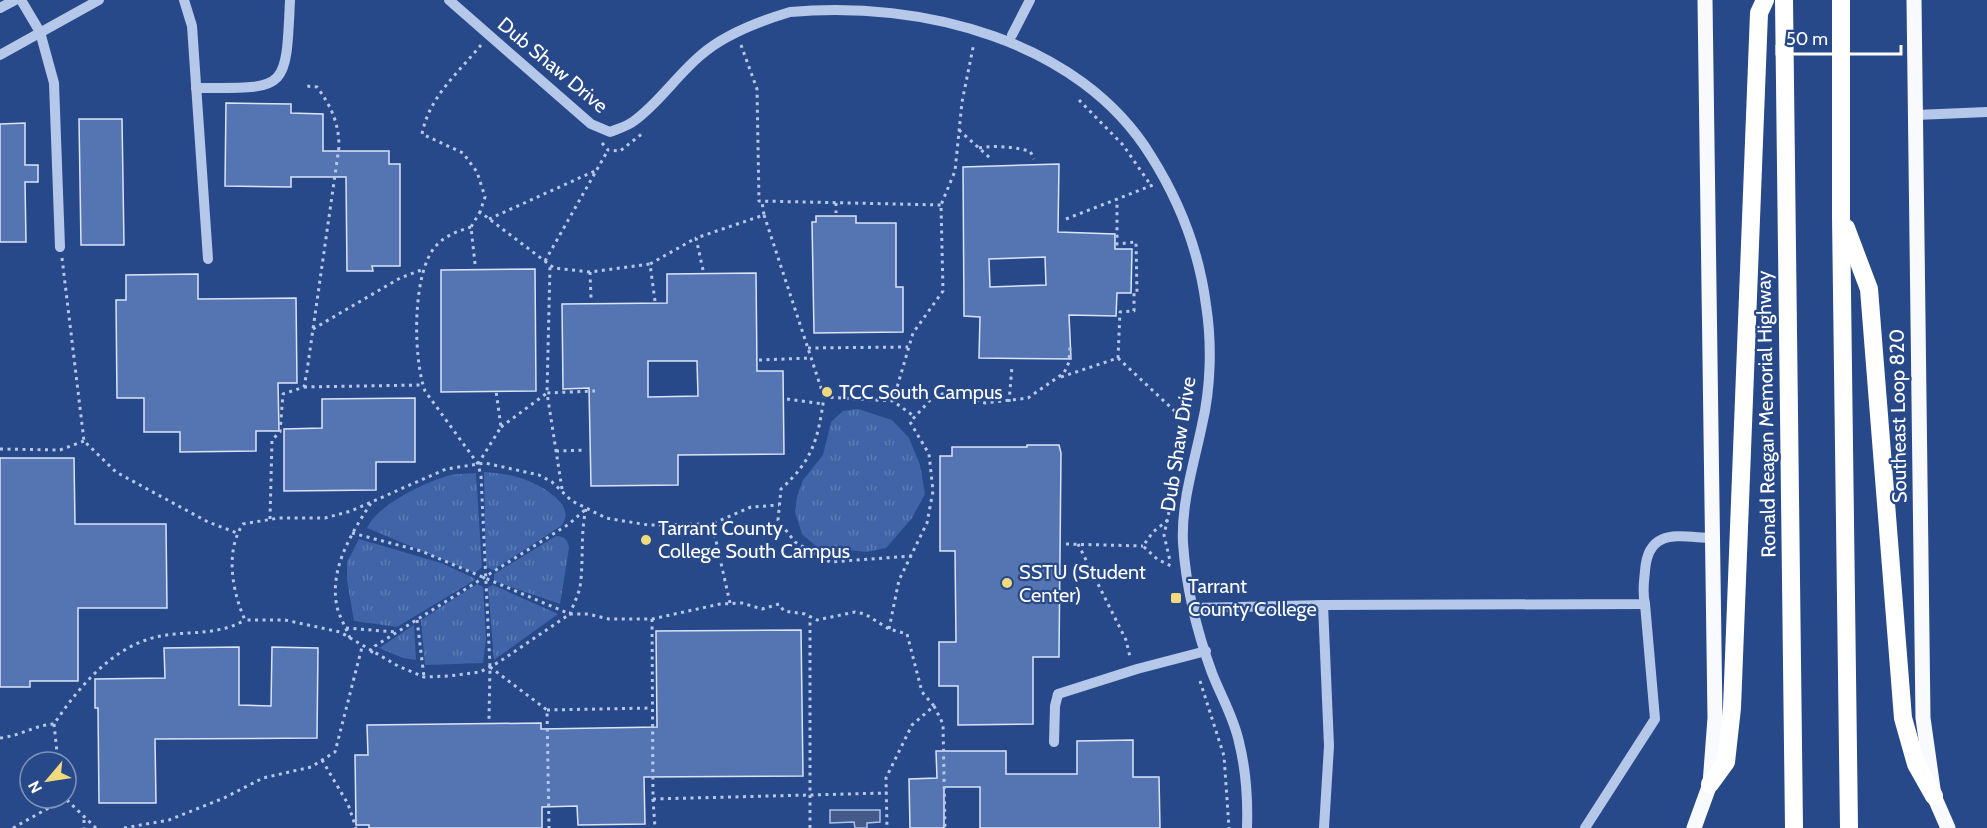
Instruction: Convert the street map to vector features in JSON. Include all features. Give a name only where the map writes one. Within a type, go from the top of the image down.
[{"type":"highway","points":[[1710,784],[1726,762],[1732,708],[1759,13],[1766,0]]},
{"type":"highway","name":"Ronald Reagan Memorial Highway","points":[[1784,0],[1794,828]]},
{"type":"highway","points":[[1841,0],[1841,216],[1849,828]]},
{"type":"highway","points":[[1841,216],[1869,289],[1903,718],[1916,764],[1934,796]]},
{"type":"main road","points":[[1694,828],[1710,784],[1715,718],[1705,0]]},
{"type":"main road","name":"Southeast Loop 820","points":[[1914,0],[1923,708],[1934,796],[1948,828]]},
{"type":"street","points":[[0,8],[15,0]]},
{"type":"street","points":[[21,0],[40,32],[55,93],[60,247]]},
{"type":"street","points":[[0,55],[99,0]]},
{"type":"street","points":[[184,0],[192,26],[208,259]]},
{"type":"street","points":[[196,88],[259,88],[277,79],[285,66],[291,0]]},
{"type":"street","name":"Dub Shaw Drive","points":[[449,0],[591,124],[610,132],[633,123],[702,54],[735,33],[792,11],[861,0],[901,2]]},
{"type":"street","points":[[1012,35],[1030,0]]},
{"type":"street","name":"Dub Shaw Drive","points":[[941,9],[981,21],[1012,35],[1055,60],[1086,83],[1117,112],[1150,154],[1181,209],[1198,258],[1207,307],[1209,362],[1203,421],[1189,476],[1183,540],[1193,608],[1206,651],[1239,738],[1248,802],[1247,828]]},
{"type":"street","points":[[1916,115],[1987,112]]},
{"type":"street","points":[[1585,828],[1654,719],[1645,603],[1642,593],[1646,555],[1650,546],[1667,537],[1712,538]]},
{"type":"street","points":[[1193,608],[1645,603]]},
{"type":"street","points":[[1323,605],[1329,746],[1324,828]]},
{"type":"street","points":[[1054,742],[1055,706],[1058,694],[1133,670],[1206,651]]},
{"type":"path","points":[[893,401],[913,333],[943,291],[940,205],[955,171],[969,69],[981,21]]},
{"type":"path","points":[[475,264],[471,227],[480,212],[485,197],[477,172],[463,153],[422,134],[425,117],[440,93],[489,35]]},
{"type":"path","points":[[732,51],[750,41]]},
{"type":"path","points":[[741,45],[757,89],[759,201],[762,202],[764,215],[824,397],[812,453],[799,472],[781,489],[778,520],[795,542],[830,562],[912,556]]},
{"type":"path","points":[[304,387],[335,188],[339,129],[329,103],[316,87],[306,86]]},
{"type":"path","points":[[1075,96],[1123,145],[1155,192]]},
{"type":"path","points":[[595,135],[608,150],[620,151],[649,126]]},
{"type":"path","points":[[959,130],[990,158]]},
{"type":"path","points":[[544,261],[608,150],[610,132]]},
{"type":"path","points":[[979,148],[992,145],[1015,148],[1030,151],[1034,159]]},
{"type":"path","points":[[489,219],[597,170]]},
{"type":"path","points":[[1066,219],[1164,180]]},
{"type":"path","points":[[1118,200],[1118,244],[1136,242],[1137,282],[1134,311],[1120,312],[1118,358],[1181,417],[1203,421]]},
{"type":"path","points":[[762,202],[940,205]]},
{"type":"path","points":[[836,203],[836,213]]},
{"type":"path","points":[[480,212],[550,265],[590,272],[650,264],[696,238],[764,215]]},
{"type":"path","points":[[471,227],[455,232],[436,245],[426,260],[419,298],[418,334],[420,378],[423,385],[478,464],[490,667],[489,719]]},
{"type":"path","points":[[696,238],[703,270]]},
{"type":"path","points":[[60,247],[84,441],[116,472],[208,522],[237,533]]},
{"type":"path","points":[[650,264],[655,301]]},
{"type":"path","points":[[550,265],[548,393],[562,491]]},
{"type":"path","points":[[313,329],[399,278],[424,269]]},
{"type":"path","points":[[590,272],[591,298]]},
{"type":"path","points":[[808,348],[908,347]]},
{"type":"path","points":[[1058,378],[1069,362],[1070,347]]},
{"type":"path","points":[[759,360],[811,358]]},
{"type":"path","points":[[889,629],[899,580],[927,523],[933,491],[929,454],[910,422],[932,398],[950,391],[985,403],[1009,402],[1028,398],[1058,378],[1118,358]]},
{"type":"path","points":[[1009,402],[1012,366]]},
{"type":"path","points":[[270,519],[272,440],[280,432],[283,394],[304,387],[423,385]]},
{"type":"path","points":[[478,464],[501,426],[548,393],[595,391]]},
{"type":"path","points":[[496,392],[501,426]]},
{"type":"path","points":[[824,397],[893,401],[915,417]]},
{"type":"path","points":[[787,399],[823,404]]},
{"type":"path","points":[[1188,430],[1192,410]]},
{"type":"path","points":[[0,449],[60,450],[84,441]]},
{"type":"path","points":[[556,451],[586,450]]},
{"type":"path","points":[[245,620],[235,588],[232,553],[237,533],[243,524],[270,519],[324,518],[351,512],[446,469],[478,464],[507,467],[539,475],[586,509],[606,518],[637,524],[704,524],[708,526],[714,532],[730,603]]},
{"type":"path","points":[[351,640],[337,607],[336,574],[352,533],[372,502]]},
{"type":"path","points":[[708,526],[751,507],[779,505]]},
{"type":"path","points":[[1171,506],[1164,535],[1173,576]]},
{"type":"path","points":[[371,653],[375,646],[569,525],[586,509]]},
{"type":"path","points":[[57,750],[54,723],[75,695],[107,662],[146,640],[228,629],[245,620],[285,620],[340,632],[371,653],[424,677],[480,672],[570,614],[579,589],[583,551],[581,531],[586,509]]},
{"type":"path","points":[[1143,546],[1153,532],[1168,520]]},
{"type":"path","points":[[352,533],[421,551],[570,614],[588,614],[609,619],[652,619],[730,603],[762,609],[778,603],[784,611],[810,616],[817,620],[855,612],[865,614],[889,629],[907,634],[922,692],[934,706],[943,724],[945,828]]},
{"type":"path","points":[[1066,544],[1143,546],[1157,559],[1171,566]]},
{"type":"path","points":[[1078,544],[1126,640],[1133,670]]},
{"type":"path","points":[[810,616],[810,828]]},
{"type":"path","points":[[652,619],[655,828]]},
{"type":"path","points":[[417,620],[424,677]]},
{"type":"path","points":[[346,628],[398,632]]},
{"type":"path","points":[[124,828],[169,820],[224,798],[263,778],[311,767],[335,752],[362,647]]},
{"type":"path","points":[[1192,654],[1224,756],[1230,828]]},
{"type":"path","points":[[490,667],[547,711],[652,708]]},
{"type":"path","points":[[887,828],[886,778],[912,725],[934,706]]},
{"type":"path","points":[[547,711],[549,828]]},
{"type":"path","points":[[0,738],[23,733],[38,725],[54,723]]},
{"type":"path","points":[[322,760],[348,804],[356,828]]},
{"type":"path","points":[[653,799],[886,793]]},
{"type":"path","points":[[13,828],[45,810]]},
{"type":"path","points":[[76,810],[96,828]]},
{"type":"path","points":[[84,818],[84,828]]},
{"type":"green space","points":[[858,409],[892,420],[909,438],[920,465],[925,494],[912,518],[886,548],[867,552],[817,547],[802,534],[795,512],[797,497],[803,480],[823,455],[831,422],[843,411]]},
{"type":"green space","points":[[484,472],[513,476],[534,483],[552,495],[565,510],[565,518],[561,526],[493,570],[486,567]]},
{"type":"green space","points":[[476,473],[482,567],[475,573],[367,528],[380,512],[412,490],[448,476]]},
{"type":"green space","points":[[556,536],[565,539],[569,548],[560,604],[494,581],[494,574]]},
{"type":"green space","points":[[359,539],[441,563],[475,580],[397,627],[354,621],[347,580],[347,562]]},
{"type":"green space","points":[[477,584],[483,587],[486,639],[483,663],[425,665],[421,620]]},
{"type":"green space","points":[[493,585],[558,614],[494,660],[488,587]]},
{"type":"green space","points":[[414,625],[416,660],[403,658],[379,648]]},
{"type":"shaded area","points":[[830,810],[880,810],[880,822],[867,823],[867,828],[855,828],[854,822],[830,823]]},
{"type":"building","points":[[226,103],[291,104],[291,113],[323,114],[323,151],[389,151],[389,164],[400,164],[400,266],[372,266],[373,271],[347,271],[346,177],[291,177],[291,187],[225,186]]},
{"type":"building","points":[[79,119],[122,119],[124,245],[81,245]]},
{"type":"building","points":[[25,123],[25,165],[38,165],[38,182],[25,182],[26,242],[0,242],[0,124]]},
{"type":"building","points":[[1059,164],[1058,232],[1115,234],[1115,249],[1132,249],[1131,293],[1117,293],[1116,316],[1069,315],[1071,359],[979,358],[980,317],[964,316],[963,167]],"holes":[[[1045,257],[1046,285],[990,287],[989,259]]]},
{"type":"building","points":[[816,216],[856,216],[856,223],[896,223],[896,287],[903,287],[903,332],[814,333],[812,222],[816,222]]},
{"type":"building","points":[[535,269],[536,391],[441,392],[441,270]]},
{"type":"building","points":[[756,273],[757,371],[783,371],[784,454],[678,455],[678,485],[591,486],[589,388],[563,389],[562,304],[667,303],[667,274]],"holes":[[[648,361],[697,361],[698,396],[648,397]]]},
{"type":"building","points":[[198,274],[198,299],[296,298],[297,383],[278,383],[279,431],[256,431],[256,451],[180,452],[180,432],[144,432],[144,398],[117,398],[116,300],[126,300],[126,275]]},
{"type":"building","points":[[415,398],[415,462],[376,462],[376,490],[284,491],[284,429],[322,428],[322,399]]},
{"type":"building","name":"SSTU (Student Center)","points":[[1027,445],[1059,445],[1061,453],[1059,657],[1033,657],[1033,724],[958,725],[958,686],[939,686],[939,642],[956,642],[955,551],[940,551],[940,456],[952,456],[952,447],[1027,447]]},
{"type":"building","points":[[0,458],[74,458],[75,524],[166,524],[167,608],[78,608],[78,681],[30,681],[30,687],[0,687]]},
{"type":"building","points":[[801,630],[803,776],[644,777],[645,824],[578,825],[577,806],[542,807],[542,828],[369,828],[369,825],[356,825],[355,755],[368,755],[367,725],[541,723],[541,729],[657,727],[656,631]]},
{"type":"building","points":[[239,647],[239,705],[271,706],[272,647],[318,648],[317,738],[155,739],[156,803],[99,803],[98,708],[95,708],[95,679],[165,678],[164,648]]},
{"type":"building","points":[[1133,740],[1133,777],[1159,777],[1160,828],[980,828],[980,787],[944,787],[944,828],[910,828],[909,779],[937,778],[936,751],[1006,751],[1006,774],[1077,774],[1077,741]]},
{"type":"place","name":"TCC South Campus","points":[[827,392]]},
{"type":"place","name":"Tarrant County College South Campus","points":[[646,540]]},
{"type":"place","name":"SSTU (Student Center)","points":[[1007,583]]},
{"type":"place","name":"Tarrant County College","points":[[1176,598]]}]
